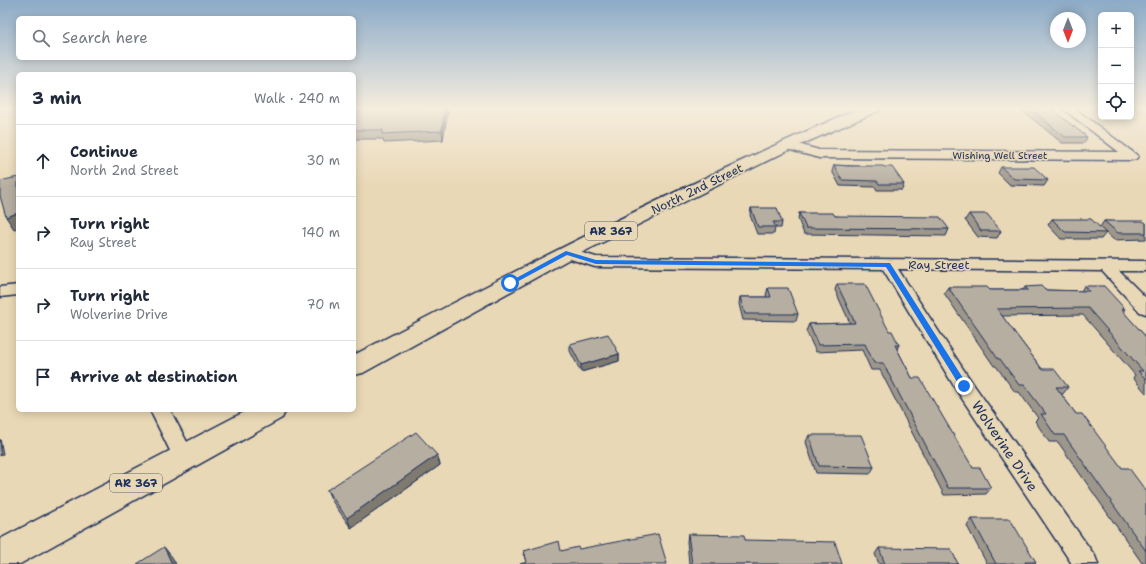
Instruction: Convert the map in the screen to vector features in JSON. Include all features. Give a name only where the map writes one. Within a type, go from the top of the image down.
[{"type":"main road","name":"North 2nd Street","points":[[356,365],[566,253],[812,134]]},
{"type":"main road","name":"AR 367","points":[[0,557],[268,412]]},
{"type":"street","name":"Wishing Well Street","points":[[787,145],[820,154],[1132,156],[1103,134]]},
{"type":"street","name":"Ray Street","points":[[566,253],[596,262],[1146,266]]},
{"type":"street","name":"Wolverine Drive","points":[[888,265],[964,386],[1086,564]]},
{"type":"street","points":[[1106,266],[1146,308]]},
{"type":"street","points":[[0,292],[16,290]]},
{"type":"street","points":[[161,412],[184,457]]},
{"type":"building","points":[[1062,134],[1084,134],[1087,137],[1065,137]]},
{"type":"building","points":[[834,165],[892,167],[904,184],[879,184],[877,181],[842,180]]},
{"type":"building","points":[[1001,167],[1034,167],[1048,180],[1014,179]]},
{"type":"building","points":[[16,177],[16,214],[6,217],[0,196],[0,181]]},
{"type":"building","points":[[751,208],[777,208],[782,222],[773,222],[776,227],[758,227]]},
{"type":"building","points":[[799,213],[833,213],[835,216],[940,217],[949,229],[806,228]]},
{"type":"building","points":[[969,214],[987,214],[1001,231],[981,231]]},
{"type":"building","points":[[1052,219],[1091,219],[1106,233],[1065,232]]},
{"type":"building","points":[[1104,221],[1143,221],[1146,223],[1146,233],[1118,233]]},
{"type":"building","points":[[837,284],[865,284],[889,331],[892,331],[899,345],[895,345],[912,378],[920,378],[973,468],[980,468],[991,488],[948,488],[883,363],[874,363],[865,344],[818,345],[809,324],[855,323]]},
{"type":"building","points":[[1041,286],[1045,290],[1089,291],[1084,286],[1104,286],[1125,309],[1121,309],[1146,337],[1146,379],[1138,371],[1143,371],[1088,308],[997,309],[1042,369],[1054,369],[1068,387],[1056,387],[1076,414],[1082,414],[1122,468],[1129,468],[1146,491],[1146,551],[1064,435],[1055,435],[1041,414],[1046,414],[1024,385],[1019,385],[1000,359],[998,359],[948,287],[987,287],[990,290],[1028,290],[1025,287]]},
{"type":"building","points":[[768,288],[788,288],[798,314],[745,314],[740,297],[771,297]]},
{"type":"building","points":[[608,334],[619,354],[581,365],[570,344]]},
{"type":"building","points":[[416,432],[437,455],[347,518],[327,490]]},
{"type":"building","points":[[809,435],[861,435],[874,467],[819,466]]},
{"type":"building","points":[[972,519],[1010,519],[1036,562],[1025,562],[1026,564],[996,564]]},
{"type":"building","points":[[658,534],[667,564],[520,564],[527,562],[524,551],[559,541],[561,551]]},
{"type":"building","points":[[688,534],[744,535],[745,540],[835,542],[842,564],[692,564]]},
{"type":"building","points":[[164,547],[172,564],[137,564]]},
{"type":"building","points":[[879,548],[951,549],[958,564],[885,564]]},
{"type":"route","points":[[510,283],[566,253],[596,262],[888,265],[964,386]]}]
